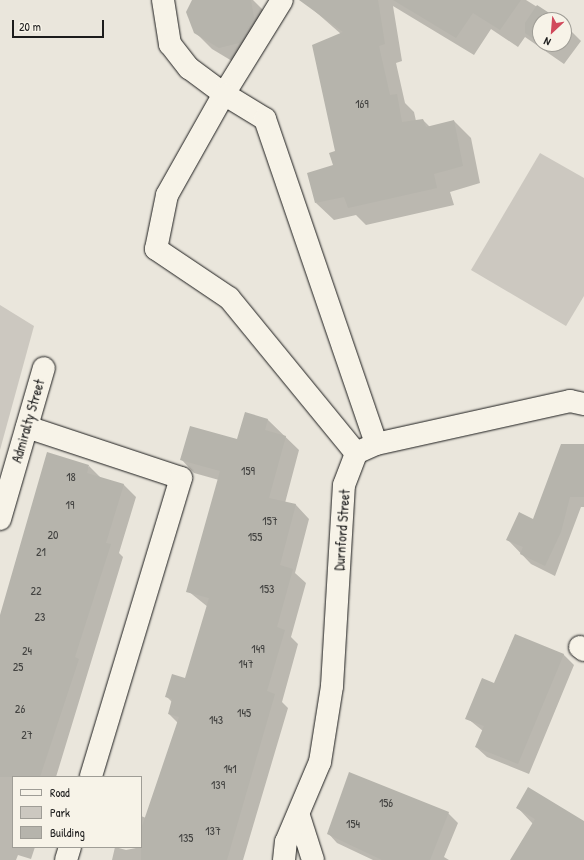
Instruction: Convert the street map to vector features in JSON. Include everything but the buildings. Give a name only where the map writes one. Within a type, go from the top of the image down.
[{"type":"street","points":[[163,0],[170,44],[189,68],[224,94],[266,119],[376,444]]},
{"type":"street","points":[[282,0],[224,94],[167,195],[156,249],[229,298],[356,453],[376,444],[570,402],[584,404]]},
{"type":"street","name":"Admiralty Street","points":[[0,519],[44,368]]},
{"type":"street","points":[[27,427],[181,478],[91,776]]},
{"type":"street","name":"Durnford Street","points":[[284,860],[286,842],[299,816],[320,762],[332,686],[344,484],[356,453]]},
{"type":"street","points":[[299,816],[313,860]]},
{"type":"street","points":[[66,860],[70,848]]},
{"type":"green space","points":[[540,153],[584,178],[584,296],[566,326],[471,270]]},
{"type":"green space","points":[[0,305],[34,326],[0,450]]}]
